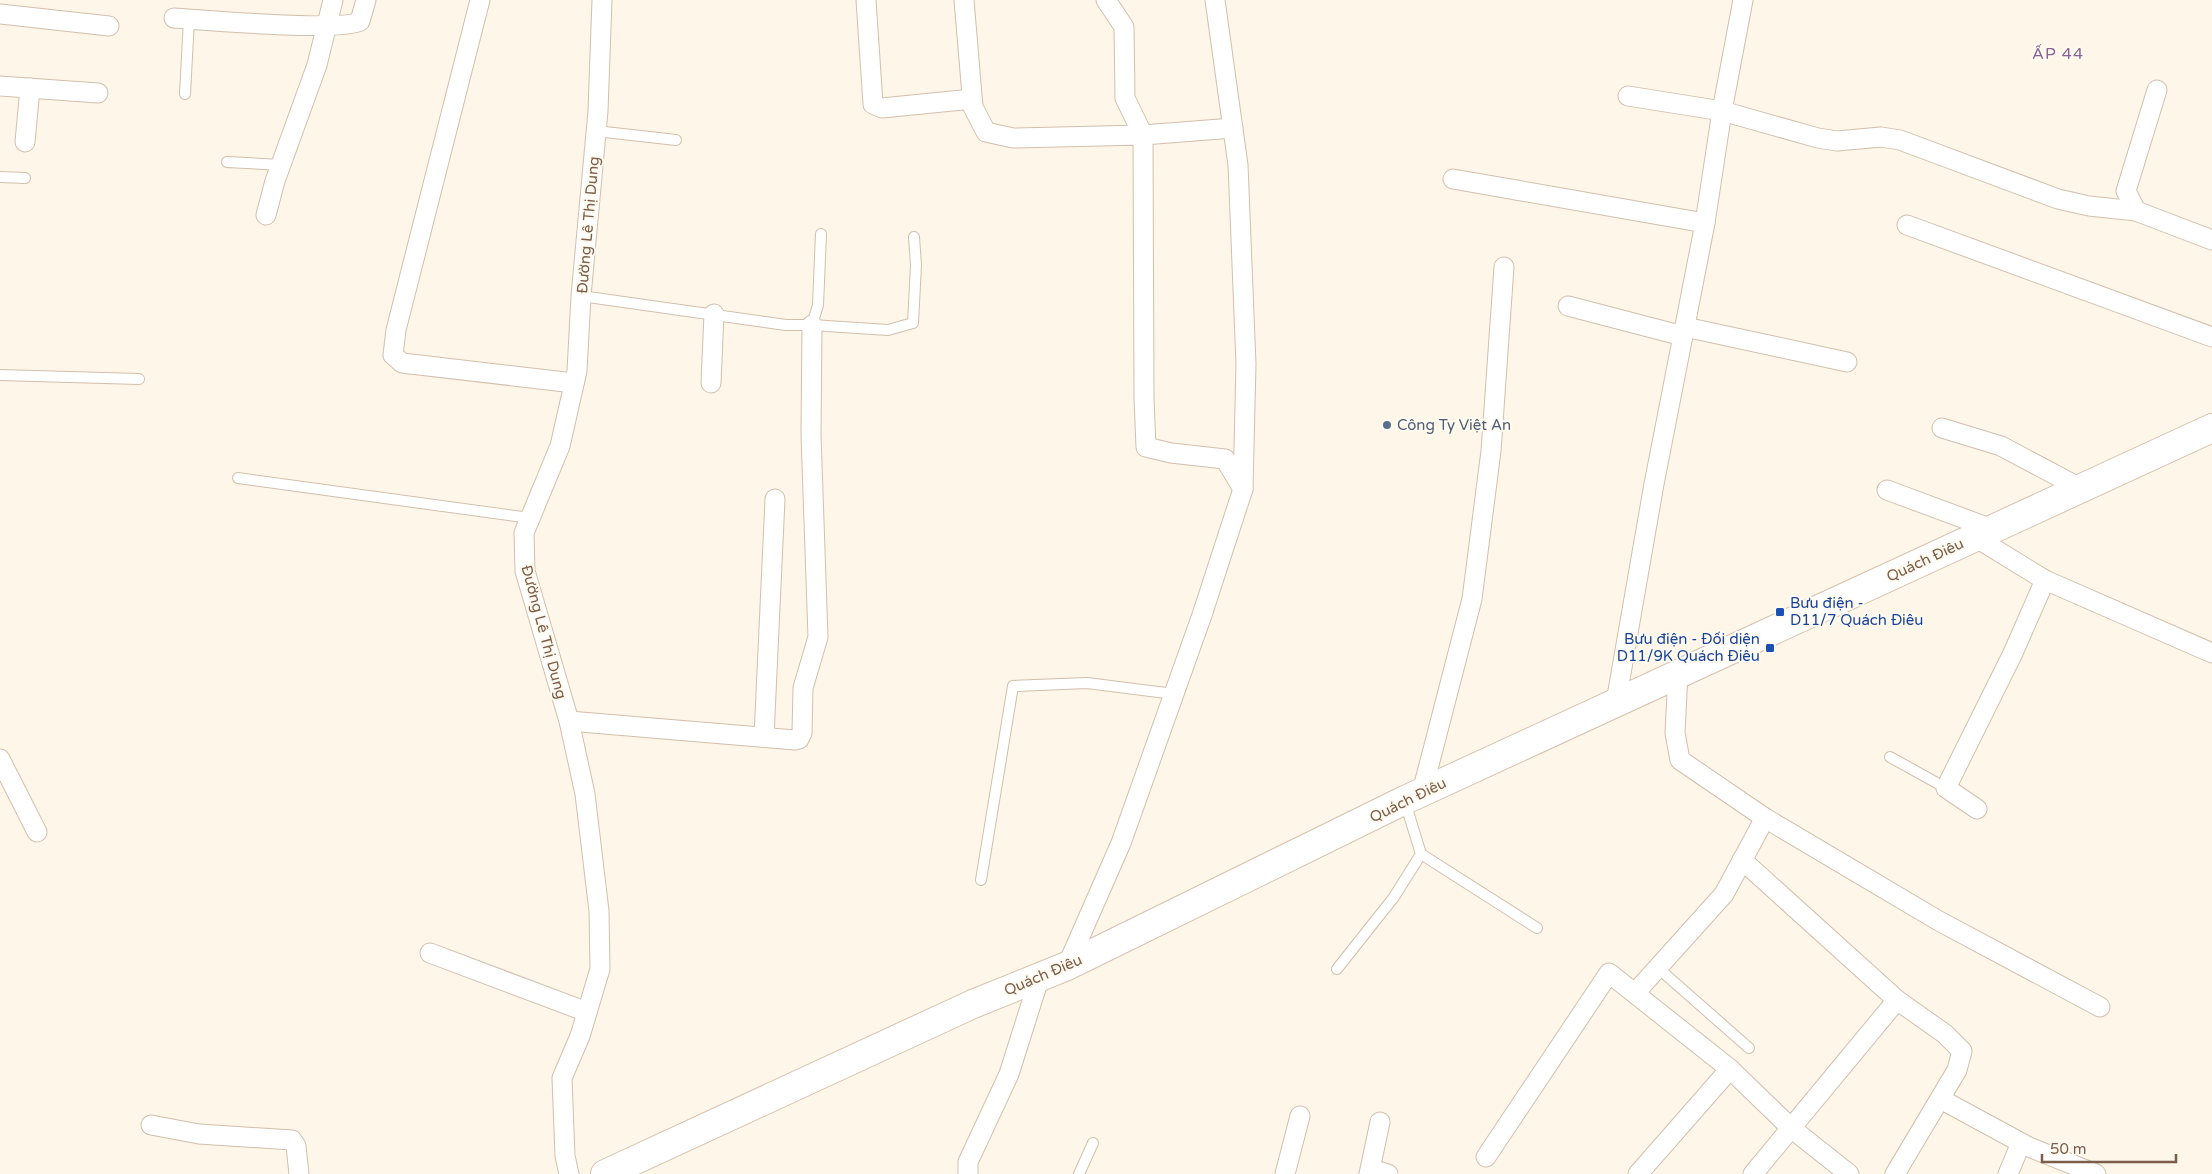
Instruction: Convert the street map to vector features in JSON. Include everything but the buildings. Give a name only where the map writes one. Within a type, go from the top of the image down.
[{"type":"main road","name":"Quách Điêu","points":[[605,1174],[973,1004],[1067,966],[1413,796],[2212,428]]},
{"type":"street","points":[[266,215],[280,165],[316,65],[333,0]]},
{"type":"street","points":[[181,18],[326,26],[356,24],[360,21],[366,0]]},
{"type":"street","points":[[480,0],[396,330],[393,355],[402,362],[574,383]]},
{"type":"street","name":"Đường Lê Thị Dung","points":[[569,1174],[565,1156],[562,1078],[580,1036],[600,969],[599,911],[585,794],[569,721],[525,571],[524,533],[560,446],[577,371],[581,296],[596,131],[602,0]]},
{"type":"street","points":[[866,0],[873,104],[882,108],[972,99]]},
{"type":"street","points":[[964,0],[973,107],[986,132],[1012,138],[1143,135],[1232,128]]},
{"type":"street","points":[[1106,0],[1124,27],[1125,98],[1143,135],[1144,398],[1146,447],[1171,453],[1225,459],[1242,489]]},
{"type":"street","points":[[1067,966],[1121,843],[1174,694],[1242,489],[1246,364],[1238,165],[1215,0]]},
{"type":"street","points":[[1616,702],[1705,223],[1722,111],[1744,0]]},
{"type":"street","points":[[0,14],[109,26]]},
{"type":"street","points":[[0,86],[98,93]]},
{"type":"street","points":[[25,142],[30,88]]},
{"type":"street","points":[[2136,211],[2126,190],[2157,90]]},
{"type":"street","points":[[1628,96],[1722,111],[1818,138],[1837,141],[1881,138],[1900,140],[2058,199],[2089,206],[2136,211],[2212,240]]},
{"type":"street","points":[[1453,179],[1705,223]]},
{"type":"street","points":[[1907,225],[2212,337]]},
{"type":"street","points":[[1413,796],[1472,599],[1490,451],[1504,268]]},
{"type":"street","points":[[1568,306],[1684,331],[1847,362]]},
{"type":"street","points":[[711,383],[714,314]]},
{"type":"street","points":[[569,721],[799,739],[802,733],[803,688],[818,637],[811,435],[812,325]]},
{"type":"street","points":[[1942,428],[2001,446],[2080,488]]},
{"type":"street","points":[[1887,490],[1983,533],[2045,580],[2212,653]]},
{"type":"street","points":[[764,736],[775,499]]},
{"type":"street","points":[[1977,809],[1946,788],[2013,653],[2045,580]]},
{"type":"street","points":[[1678,673],[1675,733],[1680,760],[1765,818],[1939,921],[2100,1007]]},
{"type":"street","points":[[0,759],[37,832]]},
{"type":"street","points":[[1635,993],[1724,894],[1765,818]]},
{"type":"street","points":[[1742,860],[1897,1000],[1945,1034],[1962,1051],[1957,1070],[1942,1098],[1895,1174]]},
{"type":"street","points":[[430,953],[587,1012]]},
{"type":"street","points":[[1486,1157],[1608,973],[1730,1069],[1791,1128],[1849,1174]]},
{"type":"street","points":[[968,1174],[968,1162],[1009,1074],[1039,978]]},
{"type":"street","points":[[1753,1174],[1897,1000]]},
{"type":"street","points":[[1638,1174],[1730,1069]]},
{"type":"street","points":[[1942,1098],[2021,1143],[2096,1174]]},
{"type":"street","points":[[1285,1174],[1300,1116]]},
{"type":"street","points":[[1380,1122],[1370,1171],[1388,1174]]},
{"type":"street","points":[[151,1125],[199,1134],[292,1140],[296,1146],[299,1174]]},
{"type":"street","points":[[2008,1174],[2021,1143]]},
{"type":"lane","points":[[181,18],[185,94]]},
{"type":"lane","points":[[596,131],[676,140]]},
{"type":"lane","points":[[227,162],[280,165]]},
{"type":"lane","points":[[0,178],[25,178]]},
{"type":"lane","points":[[812,325],[818,305],[821,234]]},
{"type":"lane","points":[[581,296],[786,325],[888,330],[913,324],[916,265],[914,237]]},
{"type":"lane","points":[[0,375],[139,379]]},
{"type":"lane","points":[[238,478],[530,518]]},
{"type":"lane","points":[[981,880],[1012,686],[1087,684],[1174,694]]},
{"type":"lane","points":[[1890,757],[1946,788]]},
{"type":"lane","points":[[1338,969],[1394,897],[1421,854],[1413,796]]},
{"type":"lane","points":[[1421,854],[1536,928]]},
{"type":"lane","points":[[1658,968],[1749,1048]]},
{"type":"lane","points":[[1079,1174],[1093,1143]]},
{"type":"place","name":"Công Ty Việt An","points":[[1387,425]]},
{"type":"place","name":"Bưu điện - D11/7 Quách Điêu","points":[[1780,612]]},
{"type":"place","name":"Bưu điện - Đối diện D11/9K Quách Điêu","points":[[1770,648]]},
{"type":"district","name":"ẤP 44","points":[[2058,54]]}]
